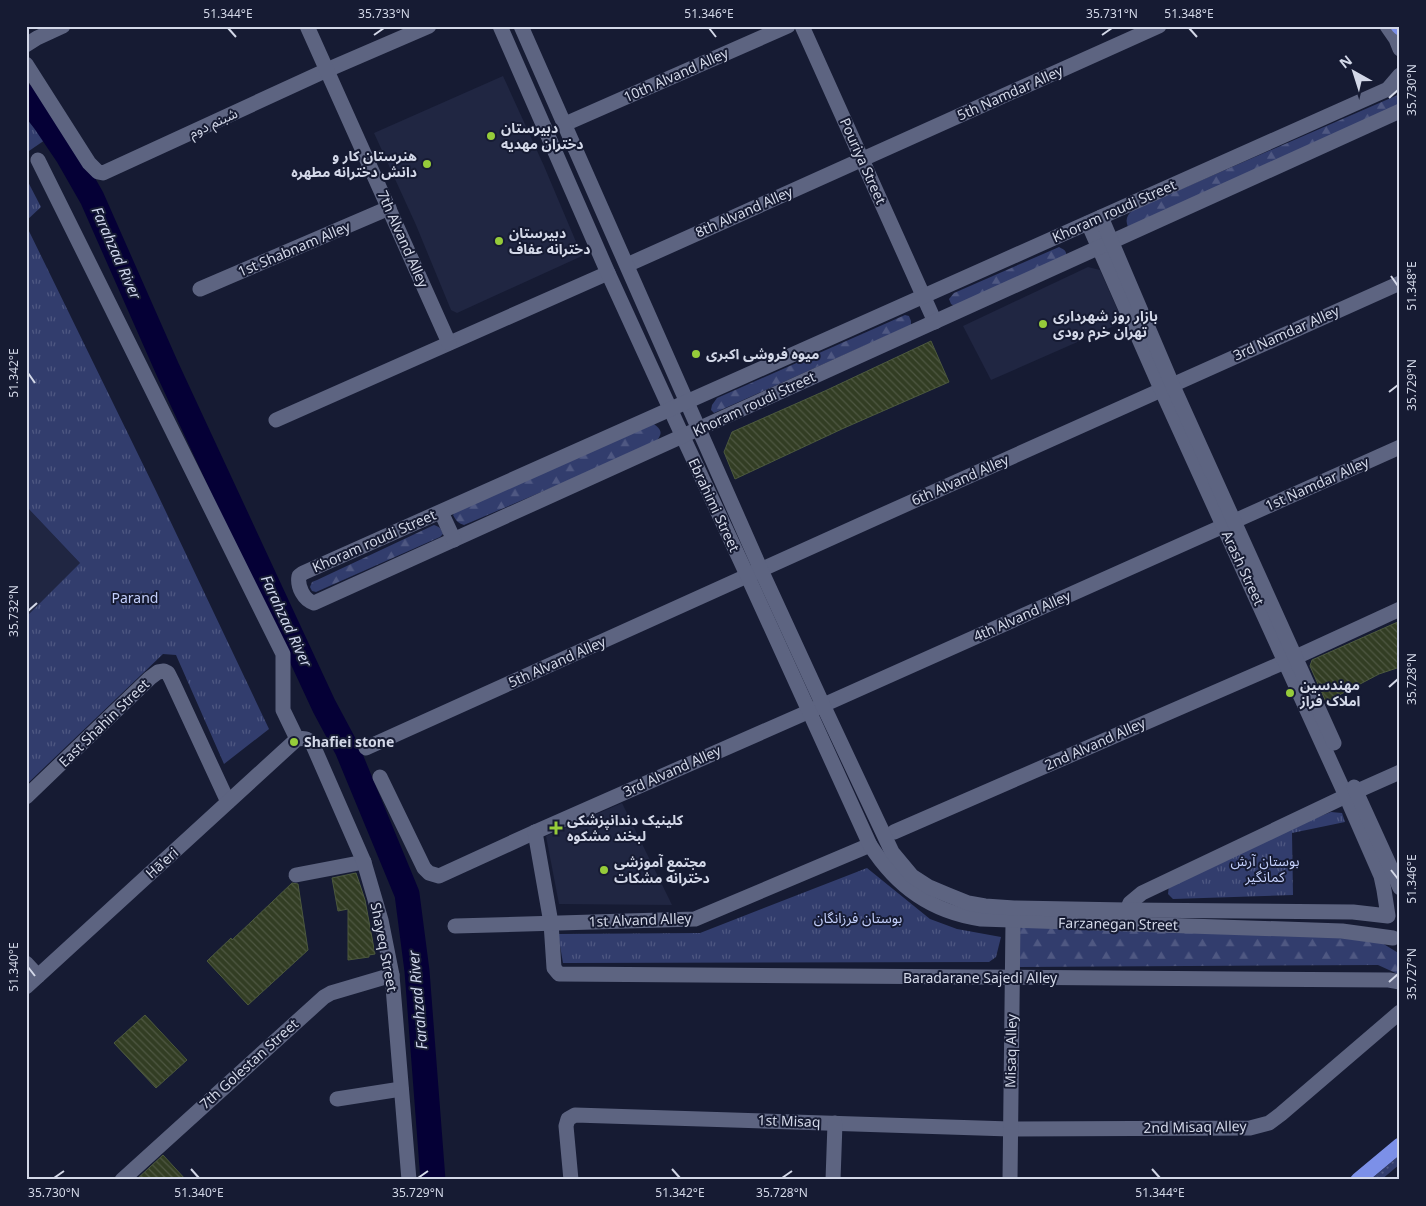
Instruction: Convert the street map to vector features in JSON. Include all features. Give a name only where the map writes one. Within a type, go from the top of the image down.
[{"type":"highway","points":[[1358,1180],[1400,1146]]},
{"type":"street","points":[[26,45],[63,26]]},
{"type":"street","name":"7th Alvand Alley","points":[[308,26],[449,343]]},
{"type":"street","name":"شبنم دوم","points":[[26,64],[89,163],[98,172],[103,173],[327,70],[429,26]]},
{"type":"street","name":"Ebrahimi Street","points":[[500,26],[682,437],[755,574],[816,708],[870,845]]},
{"type":"street","name":"Ebrahimi Street","points":[[521,26],[700,429],[755,574]]},
{"type":"street","name":"10th Alvand Alley","points":[[546,130],[565,124],[788,26]]},
{"type":"street","name":"Pouriya Street","points":[[802,26],[935,322]]},
{"type":"street","name":"5th Namdar Alley","points":[[862,159],[1159,26]]},
{"type":"street","points":[[1388,26],[1400,49]]},
{"type":"street","name":"Khoram roudi Street","points":[[1400,75],[1394,87],[303,573],[299,576],[298,580],[302,592],[310,602],[314,603],[1400,112]]},
{"type":"street","name":"8th Alvand Alley","points":[[608,273],[862,159]]},
{"type":"street","points":[[38,160],[283,654],[283,710],[297,739]]},
{"type":"street","name":"1st Shabnam Alley","points":[[200,289],[389,208]]},
{"type":"street","name":"Arash Street","points":[[1094,220],[1351,794],[1400,888]]},
{"type":"street","points":[[276,420],[608,273]]},
{"type":"street","name":"3rd Namdar Alley","points":[[1167,386],[1400,283]]},
{"type":"street","name":"6th Alvand Alley","points":[[755,574],[1167,386]]},
{"type":"street","name":"1st Namdar Alley","points":[[1229,523],[1400,447]]},
{"type":"street","points":[[441,512],[454,540]]},
{"type":"street","name":"4th Alvand Alley","points":[[816,708],[1229,523]]},
{"type":"street","name":"5th Alvand Alley","points":[[366,748],[755,574]]},
{"type":"street","name":"2nd Alvand Alley","points":[[870,845],[888,835],[1291,659],[1400,609]]},
{"type":"street","name":"East Shahin Street","points":[[26,797],[150,678],[158,672],[164,671],[168,673],[172,681],[228,802]]},
{"type":"street","name":"Ebrahimi Street","points":[[816,708],[888,835]]},
{"type":"street","name":"3rd Alvand Alley","points":[[380,777],[424,868],[429,873],[439,876],[816,708]]},
{"type":"street","name":"Shayeq Street","points":[[297,739],[304,738],[312,744],[364,862],[381,920],[392,975],[409,1180]]},
{"type":"street","name":"Hā'eri","points":[[26,987],[297,739]]},
{"type":"street","points":[[1127,917],[1130,904],[1142,893],[1400,772]]},
{"type":"street","name":"Arash Street","points":[[1351,794],[1394,914],[1385,921],[1385,927],[1387,932],[1396,940]]},
{"type":"street","points":[[535,832],[551,923]]},
{"type":"street","name":"Farzanegan Street","points":[[888,835],[892,852],[912,876],[929,886],[968,903],[1014,915]]},
{"type":"street","name":"Farzanegan Street","points":[[870,845],[890,872],[904,886],[936,906],[968,917],[1014,915],[1127,917],[1353,912],[1394,914]]},
{"type":"street","name":"1st Alvand Alley","points":[[454,926],[695,919],[870,845]]},
{"type":"street","points":[[296,876],[364,862]]},
{"type":"street","name":"Misaq Alley","points":[[1010,1180],[1014,915]]},
{"type":"street","name":"Farzanegan Street","points":[[1127,917],[1342,931],[1396,940]]},
{"type":"street","name":"Baradarane Sajedi Alley","points":[[551,923],[554,968],[560,974],[1389,980],[1400,982]]},
{"type":"street","points":[[26,963],[38,976]]},
{"type":"street","name":"7th Golestan Street","points":[[122,1180],[324,997],[331,993],[392,975]]},
{"type":"street","name":"2nd Misaq Alley","points":[[1010,1129],[1250,1128],[1268,1122],[1281,1114],[1400,1012]]},
{"type":"street","points":[[337,1098],[402,1089]]},
{"type":"street","name":"1st Misaq","points":[[571,1180],[566,1126],[568,1119],[575,1115],[1010,1129]]},
{"type":"street","points":[[833,1180],[835,1123]]},
{"type":"shaded area","points":[[503,76],[582,256],[457,313],[451,310],[416,225],[374,133]]},
{"type":"shaded area","name":"بازار روز شهرداری تهران خرم رودی","points":[[1088,267],[1100,270],[1123,322],[991,380],[963,326]]},
{"type":"shaded area","points":[[26,506],[80,563],[26,617]]},
{"type":"shaded area","name":"مجتمع آموزشی دخترانه مشکات","points":[[622,803],[672,905],[559,904],[546,836]]},
{"type":"green space","points":[[1400,94],[1400,108],[1128,227],[1127,217],[1133,210]]},
{"type":"green space","points":[[26,118],[45,140],[26,153]]},
{"type":"green space","points":[[26,178],[41,207],[26,221]]},
{"type":"green space","name":"Parand","points":[[26,225],[156,491],[269,729],[224,764],[176,655],[163,654],[26,785],[26,617],[80,563],[26,506]]},
{"type":"green space","points":[[1059,247],[1065,251],[1066,258],[956,307],[951,304],[949,299],[954,293]]},
{"type":"green space","points":[[905,315],[909,316],[911,325],[714,413],[711,410],[717,398]]},
{"type":"green space","points":[[652,423],[660,430],[660,435],[654,444],[464,525],[457,522],[453,515],[456,510]]},
{"type":"green space","points":[[434,525],[442,530],[443,534],[440,537],[316,592],[312,591],[310,587],[312,582]]},
{"type":"green space","name":"بوستان آرش کمانگیر","points":[[1331,812],[1342,813],[1345,822],[1292,833],[1293,895],[1173,899],[1168,894],[1169,885],[1290,828]]},
{"type":"green space","name":"بوستان فرزانگان","points":[[867,868],[930,919],[957,929],[1001,937],[996,957],[989,962],[563,963],[558,934],[700,933]]},
{"type":"green space","points":[[1296,927],[1382,943],[1400,954],[1400,975],[1378,965],[1018,967],[1019,928]]},
{"type":"green space","points":[[1400,1155],[1400,1164],[1381,1180],[1370,1180]]},
{"type":"building","points":[[931,341],[949,382],[735,479],[724,452],[732,432]]},
{"type":"building","points":[[1400,621],[1400,667],[1379,674],[1326,702],[1310,666],[1312,660]]},
{"type":"building","points":[[356,873],[365,900],[375,954],[369,955],[369,957],[348,960],[348,909],[338,911],[332,878]]},
{"type":"building","points":[[292,883],[298,884],[308,950],[248,1005],[207,961]]},
{"type":"building","points":[[145,1015],[187,1060],[156,1088],[114,1043]]},
{"type":"building","points":[[163,1155],[186,1180],[136,1180]]},
{"type":"waterway","name":"Farahzad River","points":[[26,97],[68,156],[92,198],[167,368],[324,706],[347,749],[407,894],[417,971],[433,1180]]},
{"type":"place","name":"دبیرستان دختران مهدیه","points":[[491,136]]},
{"type":"place","name":"هنرستان کار و دانش دخترانه مطهره","points":[[427,164]]},
{"type":"place","name":"دبیرستان دخترانه عفاف","points":[[499,241]]},
{"type":"place","name":"بازار روز شهرداری تهران خرم رودی","points":[[1043,324]]},
{"type":"place","name":"میوه فروشی اکبری","points":[[696,354]]},
{"type":"place","name":"مهندسین املاک فراز","points":[[1290,693]]},
{"type":"place","name":"Shafiei stone","points":[[294,742]]},
{"type":"place","name":"کلینیک دندانپزشکی لبخند مشکوه","points":[[556,828]]},
{"type":"place","name":"مجتمع آموزشی دخترانه مشکات","points":[[604,870]]}]
